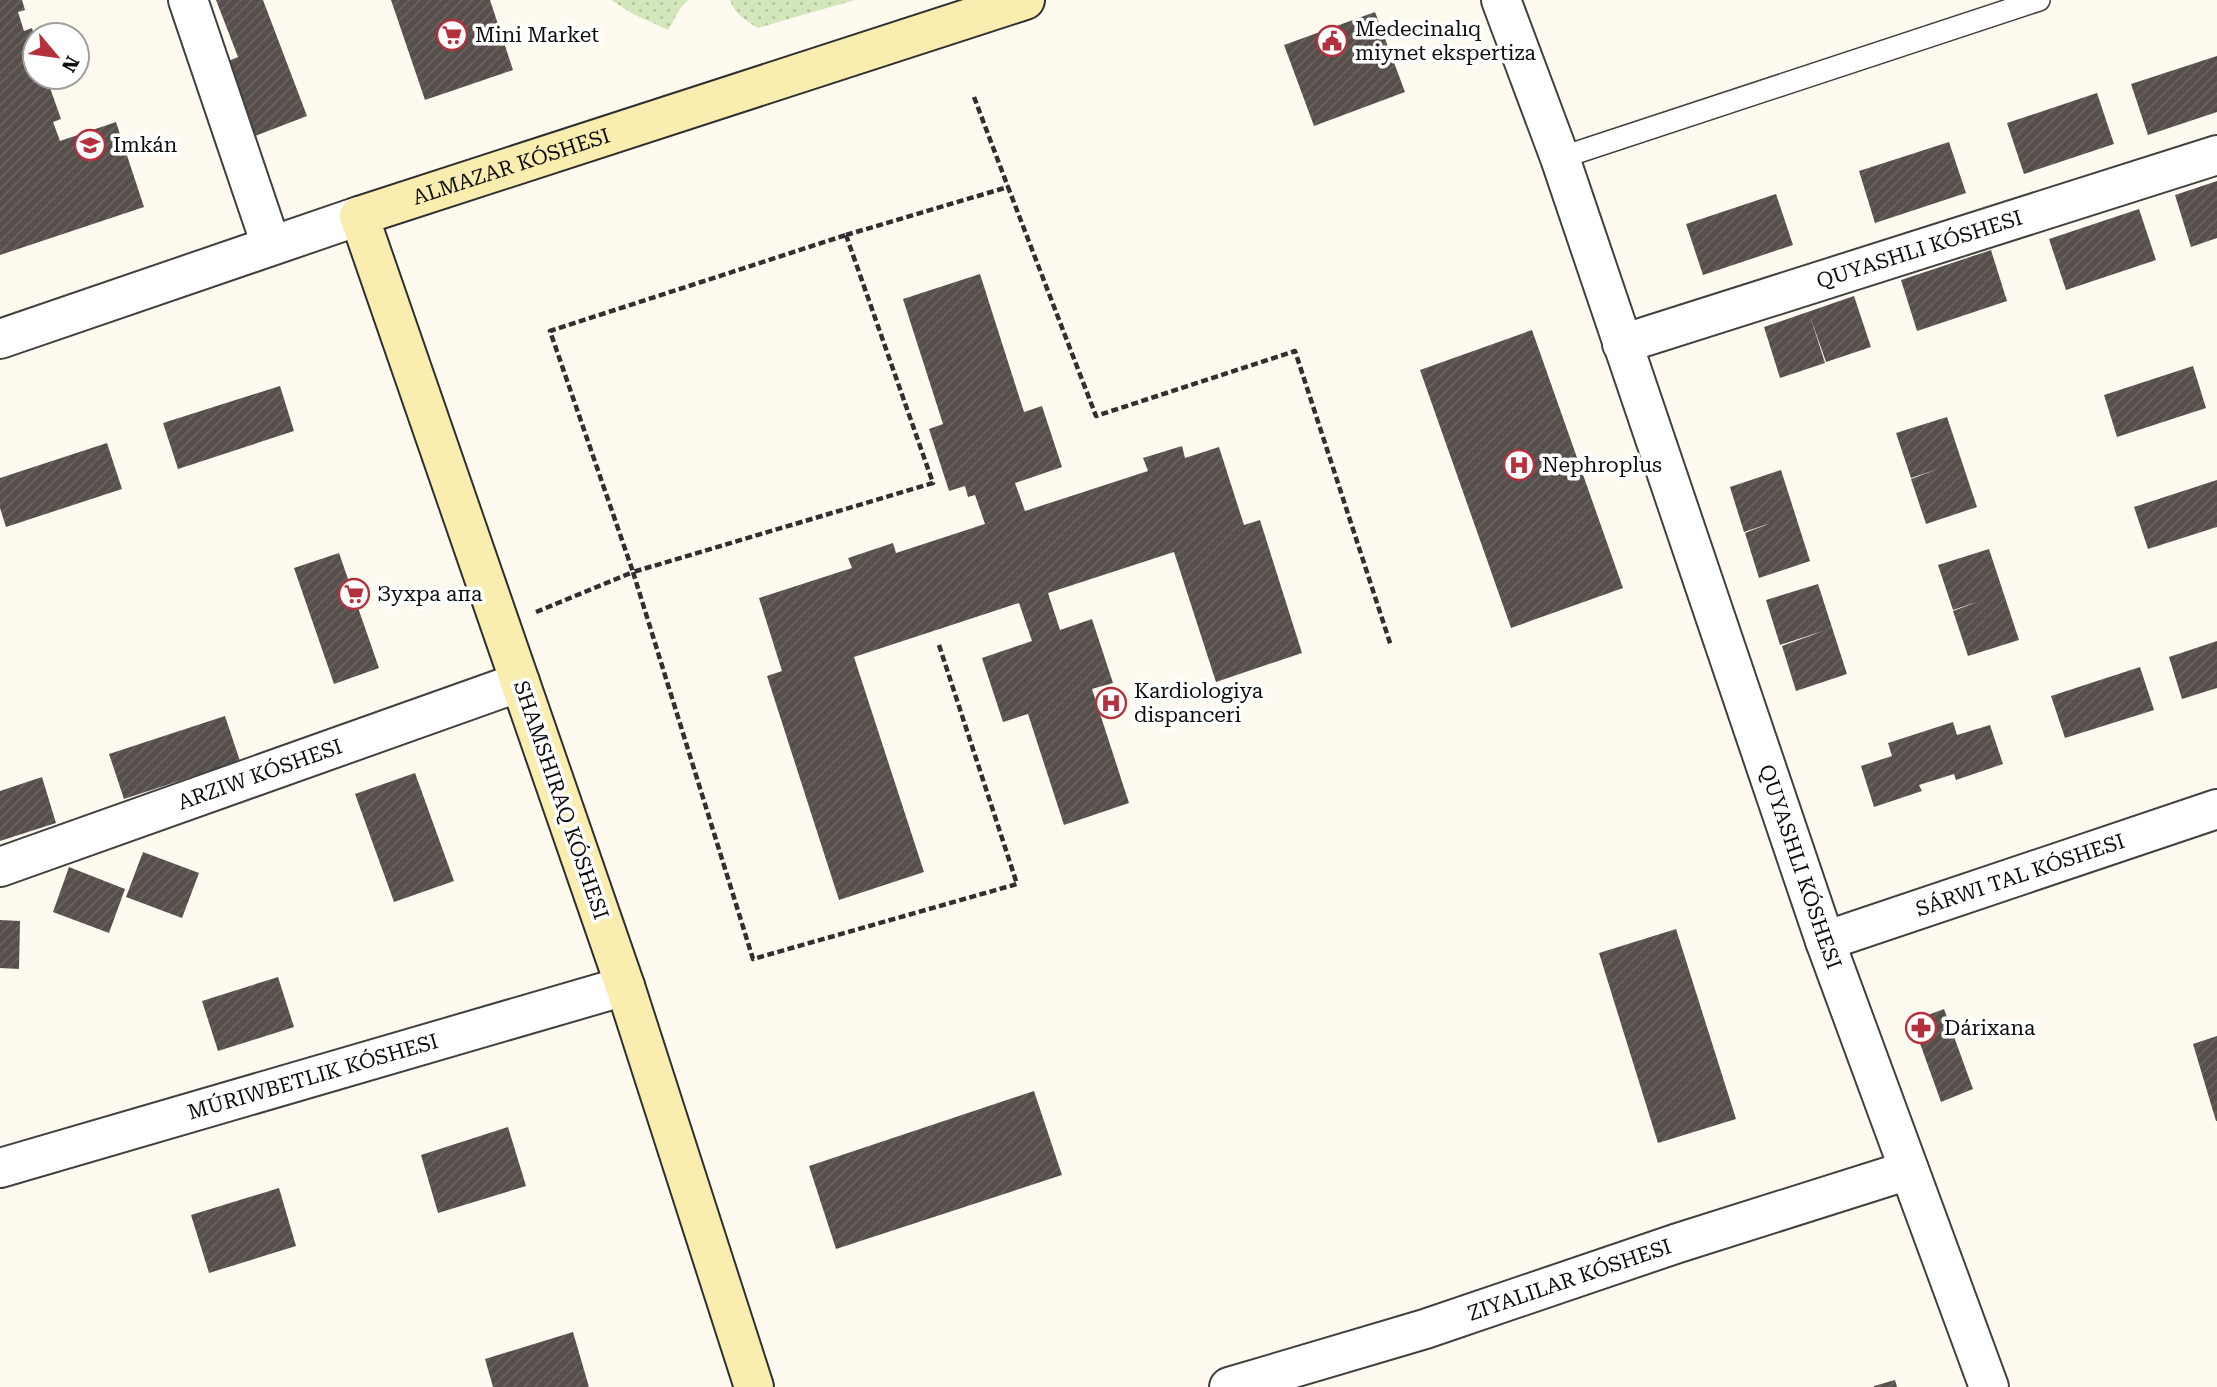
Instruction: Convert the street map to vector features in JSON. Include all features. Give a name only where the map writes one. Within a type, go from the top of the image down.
[{"type":"street","points":[[188,0],[271,245]]},
{"type":"street","name":"ALMAZAR KÓSHESI","points":[[0,339],[271,245],[1025,0]]},
{"type":"street","points":[[1501,0],[1560,158],[1825,941],[1989,1387]]},
{"type":"street","points":[[1622,344],[2217,155]]},
{"type":"street","points":[[359,216],[625,985],[754,1387]]},
{"type":"street","points":[[0,867],[520,682]]},
{"type":"street","name":"SÁRWI TAL KÓSHESI","points":[[1825,941],[2217,809]]},
{"type":"street","name":"MÚRIWBETLIK KÓSHESI","points":[[0,1168],[625,985]]},
{"type":"street","points":[[1229,1387],[1425,1329],[1678,1243],[1909,1170]]},
{"type":"lane","points":[[1560,158],[2039,0]]},
{"type":"path","points":[[974,97],[1096,416],[1295,351],[1391,646]]},
{"type":"path","points":[[939,645],[1017,884],[753,959],[633,572],[550,331],[846,235],[1008,187]]},
{"type":"path","points":[[500,626],[633,572],[933,483],[846,235]]},
{"type":"green space","points":[[611,0],[688,0],[668,30],[633,14]]},
{"type":"green space","points":[[730,0],[855,0],[758,28],[737,13]]},
{"type":"building","points":[[0,0],[22,0],[25,10],[18,12],[21,22],[21,91],[51,91],[61,119],[53,122],[60,141],[116,122],[144,207],[0,255]]},
{"type":"building","points":[[216,0],[263,0],[307,116],[255,136],[226,62],[238,57]]},
{"type":"building","name":"Mini Market","points":[[391,0],[490,0],[513,70],[425,100]]},
{"type":"building","points":[[1375,12],[1405,92],[1314,126],[1284,45]]},
{"type":"building","points":[[2217,56],[2217,112],[2148,135],[2131,84]]},
{"type":"building","points":[[2097,93],[2114,144],[2024,174],[2007,123]]},
{"type":"building","points":[[1949,142],[1966,193],[1875,223],[1859,171]]},
{"type":"building","points":[[2217,181],[2217,238],[2191,247],[2175,195]]},
{"type":"building","points":[[1776,194],[1793,245],[1703,275],[1686,224]]},
{"type":"building","points":[[2139,209],[2156,260],[2066,290],[2049,239]]},
{"type":"building","points":[[1991,250],[2007,301],[1917,331],[1901,280]]},
{"type":"building","points":[[980,274],[1024,412],[1042,406],[1062,467],[1015,483],[1025,511],[1148,471],[1143,458],[1182,446],[1185,458],[1219,447],[1244,525],[1260,520],[1302,653],[1216,682],[1174,552],[1048,593],[1060,630],[1092,619],[1113,683],[1092,689],[1129,803],[1064,825],[1028,714],[1003,722],[982,658],[1032,641],[1019,603],[854,657],[924,872],[839,900],[767,676],[782,671],[759,598],[852,568],[848,558],[893,543],[896,553],[985,524],[975,495],[968,497],[965,486],[949,491],[929,429],[943,424],[903,299]]},
{"type":"building","points":[[1854,296],[1871,347],[1826,362],[1810,316],[1825,363],[1780,378],[1764,327]]},
{"type":"building","points":[[1532,330],[1623,588],[1511,628],[1420,370]]},
{"type":"building","points":[[2193,366],[2206,408],[2117,437],[2104,395]]},
{"type":"building","points":[[280,386],[294,431],[178,469],[163,423]]},
{"type":"building","points":[[1947,417],[1977,507],[1926,524],[1911,479],[1938,469],[1911,478],[1896,433]]},
{"type":"building","points":[[107,443],[122,489],[6,527],[0,508],[0,478]]},
{"type":"building","points":[[1781,470],[1810,561],[1759,578],[1745,533],[1771,523],[1744,532],[1730,487]]},
{"type":"building","points":[[2217,480],[2217,527],[2148,549],[2134,507]]},
{"type":"building","points":[[1989,549],[2019,640],[1968,656],[1953,611],[1980,601],[1953,610],[1938,565]]},
{"type":"building","points":[[339,553],[379,668],[334,684],[294,568]]},
{"type":"building","points":[[1818,584],[1847,674],[1796,691],[1782,646],[1826,630],[1780,645],[1766,600]]},
{"type":"building","points":[[2217,641],[2217,688],[2182,699],[2169,657]]},
{"type":"building","points":[[2140,667],[2154,710],[2065,738],[2051,696]]},
{"type":"building","points":[[225,716],[240,761],[124,799],[109,754]]},
{"type":"building","points":[[1953,722],[1957,735],[1990,725],[2003,764],[1956,780],[1954,774],[1919,785],[1922,791],[1874,807],[1861,766],[1892,756],[1888,743]]},
{"type":"building","points":[[415,773],[454,881],[394,902],[355,794]]},
{"type":"building","points":[[42,777],[56,823],[0,841],[0,791]]},
{"type":"building","points":[[143,852],[199,873],[182,918],[126,897]]},
{"type":"building","points":[[69,867],[125,889],[109,933],[53,912]]},
{"type":"building","points":[[0,920],[20,921],[19,969],[0,968]]},
{"type":"building","points":[[1676,929],[1736,1119],[1658,1143],[1599,953]]},
{"type":"building","points":[[278,977],[294,1027],[218,1051],[202,1001]]},
{"type":"building","points":[[1944,1009],[1973,1089],[1941,1102],[1912,1021]]},
{"type":"building","points":[[2217,1036],[2217,1121],[2216,1121],[2193,1044]]},
{"type":"building","points":[[1034,1091],[1062,1175],[836,1249],[809,1166]]},
{"type":"building","points":[[508,1127],[526,1186],[438,1213],[421,1155]]},
{"type":"building","points":[[279,1188],[296,1246],[209,1273],[191,1215]]},
{"type":"building","points":[[573,1332],[589,1387],[493,1387],[485,1359]]},
{"type":"building","points":[[1895,1380],[1897,1387],[1874,1387],[1874,1386]]},
{"type":"place","name":"Mini Market","points":[[452,35]]},
{"type":"place","name":"Medecinalıq miynet ekspertiza","points":[[1332,41]]},
{"type":"place","name":"Imkán","points":[[90,145]]},
{"type":"place","name":"Nephroplus","points":[[1519,465]]},
{"type":"place","name":"Зухра апа","points":[[354,594]]},
{"type":"place","name":"Kardiologiya dispanceri","points":[[1111,703]]},
{"type":"place","name":"Dárixana","points":[[1921,1028]]}]
